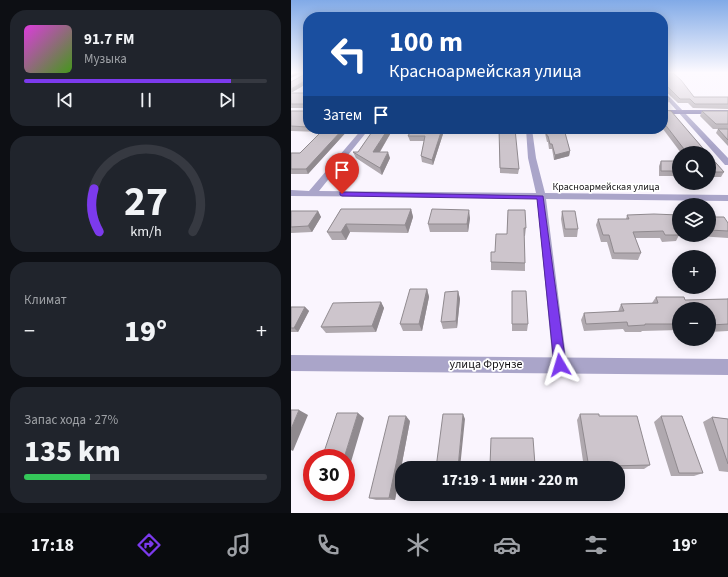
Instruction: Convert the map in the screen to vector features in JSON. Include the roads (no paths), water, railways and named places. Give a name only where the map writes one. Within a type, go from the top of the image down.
[{"type":"main road","points":[[668,112],[728,112]]},
{"type":"street","points":[[668,98],[728,163]]},
{"type":"street","points":[[312,193],[362,134]]},
{"type":"street","points":[[530,134],[532,158],[541,197],[560,365]]},
{"type":"street","name":"Красноармейская улица","points":[[291,193],[728,198]]},
{"type":"street","name":"улица Фрунзе","points":[[291,363],[728,367]]}]
